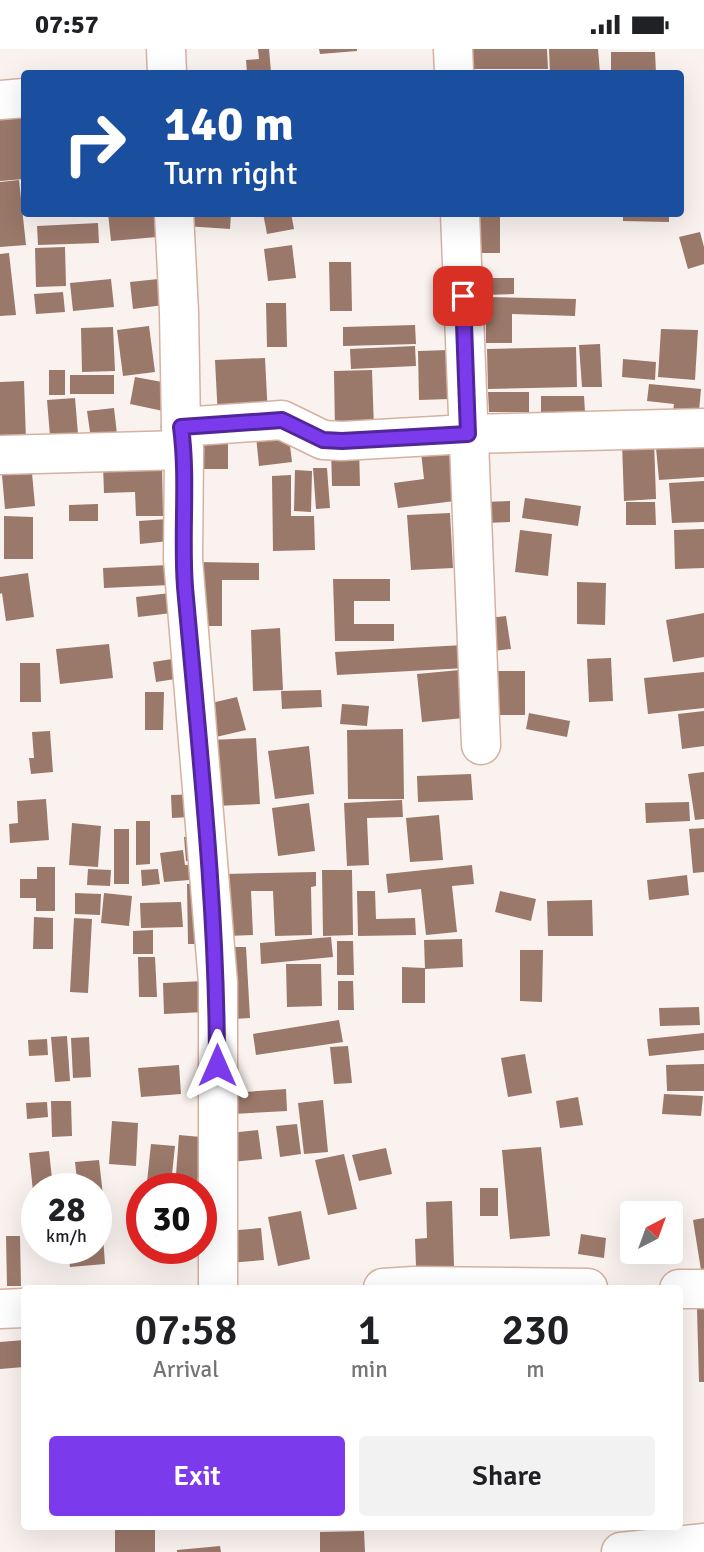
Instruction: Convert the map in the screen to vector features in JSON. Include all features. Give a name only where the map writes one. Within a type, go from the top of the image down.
[{"type":"street","points":[[166,49],[167,70]]},
{"type":"street","points":[[453,49],[454,70]]},
{"type":"street","points":[[0,100],[21,98]]},
{"type":"street","points":[[174,217],[183,438],[183,559],[218,983],[218,1285]]},
{"type":"street","points":[[460,217],[481,745]]},
{"type":"street","points":[[0,455],[183,438],[282,420],[323,440],[342,441],[468,434],[704,428]]},
{"type":"street","points":[[683,1289],[704,1289]]},
{"type":"street","points":[[0,1309],[21,1308]]},
{"type":"street","points":[[621,1552],[704,1542]]},
{"type":"building","points":[[258,49],[269,49],[271,70],[247,70],[246,60],[259,59]]},
{"type":"building","points":[[319,49],[357,49],[357,51],[320,54]]},
{"type":"building","points":[[461,49],[547,49],[548,69],[461,69]]},
{"type":"building","points":[[549,49],[598,49],[600,70],[550,70]]},
{"type":"building","points":[[611,52],[655,52],[656,70],[611,70]]},
{"type":"building","points":[[21,114],[21,179],[0,181],[0,115]]},
{"type":"building","points":[[19,180],[26,245],[0,247],[0,182]]},
{"type":"building","points":[[108,217],[155,217],[157,237],[111,241]]},
{"type":"building","points":[[186,217],[231,217],[230,229],[185,226]]},
{"type":"building","points":[[264,217],[292,217],[294,229],[267,234]]},
{"type":"building","points":[[476,217],[500,217],[500,253],[476,253]]},
{"type":"building","points":[[623,217],[669,217],[669,222],[623,221]]},
{"type":"building","points":[[98,223],[99,243],[38,245],[37,226]]},
{"type":"building","points":[[700,232],[704,247],[704,264],[688,269],[679,237]]},
{"type":"building","points":[[292,245],[296,278],[268,281],[264,249]]},
{"type":"building","points":[[65,247],[66,286],[36,287],[35,248]]},
{"type":"building","points":[[9,253],[16,315],[0,316],[0,254]]},
{"type":"building","points":[[329,262],[351,262],[352,311],[330,311]]},
{"type":"building","points":[[168,278],[171,304],[133,309],[130,282]]},
{"type":"building","points":[[482,278],[514,278],[514,294],[483,295]]},
{"type":"building","points":[[111,279],[114,307],[73,311],[70,283]]},
{"type":"building","points":[[63,292],[65,312],[36,314],[34,294]]},
{"type":"building","points":[[486,297],[576,299],[575,316],[512,314],[512,343],[486,343]]},
{"type":"building","points":[[266,303],[286,303],[287,347],[267,347]]},
{"type":"building","points":[[415,325],[416,344],[343,346],[343,327]]},
{"type":"building","points":[[149,326],[155,372],[123,376],[117,330]]},
{"type":"building","points":[[113,327],[115,371],[82,372],[81,328]]},
{"type":"building","points":[[661,329],[698,330],[695,380],[658,377]]},
{"type":"building","points":[[600,344],[602,387],[582,387],[579,345]]},
{"type":"building","points":[[415,346],[416,366],[351,369],[350,349]]},
{"type":"building","points":[[576,347],[577,387],[488,389],[487,349]]},
{"type":"building","points":[[449,350],[450,399],[419,400],[418,351]]},
{"type":"building","points":[[265,358],[268,417],[218,419],[215,360]]},
{"type":"building","points":[[623,359],[656,362],[655,380],[622,377]]},
{"type":"building","points":[[49,370],[65,370],[65,395],[49,395]]},
{"type":"building","points":[[372,370],[374,430],[335,431],[334,371]]},
{"type":"building","points":[[70,375],[114,375],[114,394],[70,394]]},
{"type":"building","points":[[135,377],[173,384],[168,412],[130,404]]},
{"type":"building","points":[[24,381],[26,440],[0,441],[0,382]]},
{"type":"building","points":[[649,384],[701,389],[698,422],[672,419],[674,404],[647,401]]},
{"type":"building","points":[[488,392],[529,392],[529,412],[489,412]]},
{"type":"building","points":[[541,396],[584,396],[585,412],[560,412],[561,421],[541,421]]},
{"type":"building","points":[[75,398],[78,434],[50,436],[47,400]]},
{"type":"building","points":[[114,408],[118,443],[92,446],[87,411]]},
{"type":"building","points":[[287,422],[292,462],[259,466],[255,426]]},
{"type":"building","points":[[199,431],[228,431],[228,469],[200,469]]},
{"type":"building","points":[[654,441],[656,499],[624,501],[622,443]]},
{"type":"building","points":[[704,444],[704,477],[659,480],[656,448]]},
{"type":"building","points":[[331,446],[359,446],[360,486],[332,486]]},
{"type":"building","points":[[449,450],[455,501],[398,508],[394,483],[424,479],[421,452]]},
{"type":"building","points":[[31,462],[35,506],[5,509],[1,464]]},
{"type":"building","points":[[103,464],[162,464],[163,516],[136,516],[135,492],[104,493]]},
{"type":"building","points":[[313,468],[327,468],[330,508],[316,509]]},
{"type":"building","points":[[295,470],[312,471],[311,512],[294,511]]},
{"type":"building","points":[[291,475],[291,516],[314,516],[315,550],[273,551],[272,476]]},
{"type":"building","points":[[704,481],[704,522],[672,523],[669,483]]},
{"type":"building","points":[[525,498],[581,506],[578,526],[522,518]]},
{"type":"building","points":[[510,501],[510,522],[485,523],[484,502]]},
{"type":"building","points":[[626,502],[655,502],[656,525],[626,525]]},
{"type":"building","points":[[98,504],[98,521],[69,521],[69,505]]},
{"type":"building","points":[[450,513],[453,568],[411,570],[407,515]]},
{"type":"building","points":[[4,516],[33,517],[33,559],[4,559]]},
{"type":"building","points":[[168,519],[169,541],[140,544],[139,521]]},
{"type":"building","points":[[704,529],[704,568],[675,569],[674,530]]},
{"type":"building","points":[[520,530],[552,534],[548,576],[515,572]]},
{"type":"building","points":[[196,562],[259,563],[259,580],[222,580],[222,626],[196,626]]},
{"type":"building","points":[[169,565],[170,585],[104,588],[103,568]]},
{"type":"building","points":[[28,573],[34,617],[6,621],[2,593],[0,594],[0,577]]},
{"type":"building","points":[[333,579],[390,579],[390,601],[354,601],[354,624],[394,624],[394,641],[335,641]]},
{"type":"building","points":[[577,582],[606,583],[605,625],[577,624]]},
{"type":"building","points":[[170,593],[172,613],[138,617],[136,597]]},
{"type":"building","points":[[704,613],[704,657],[673,662],[666,620]]},
{"type":"building","points":[[506,616],[511,649],[493,651],[489,618]]},
{"type":"building","points":[[280,628],[283,690],[253,691],[251,630]]},
{"type":"building","points":[[109,644],[113,678],[60,684],[56,649]]},
{"type":"building","points":[[464,645],[466,668],[337,675],[335,652]]},
{"type":"building","points":[[185,657],[188,677],[156,682],[153,662]]},
{"type":"building","points":[[611,658],[613,701],[589,702],[587,659]]},
{"type":"building","points":[[20,663],[40,663],[41,702],[20,702]]},
{"type":"building","points":[[460,670],[464,718],[422,722],[417,674]]},
{"type":"building","points":[[492,671],[525,671],[525,715],[491,715]]},
{"type":"building","points":[[704,672],[704,708],[648,714],[644,678]]},
{"type":"building","points":[[321,690],[322,707],[282,709],[281,691]]},
{"type":"building","points":[[145,692],[164,692],[163,730],[145,730]]},
{"type":"building","points":[[237,697],[246,730],[216,737],[207,704]]},
{"type":"building","points":[[342,704],[369,706],[367,726],[340,724]]},
{"type":"building","points":[[704,711],[704,746],[682,749],[678,714]]},
{"type":"building","points":[[529,713],[570,721],[567,737],[526,729]]},
{"type":"building","points":[[403,729],[404,799],[348,799],[347,730]]},
{"type":"building","points":[[50,731],[53,772],[31,774],[29,758],[34,758],[32,732]]},
{"type":"building","points":[[256,738],[260,804],[214,806],[210,740]]},
{"type":"building","points":[[309,746],[314,794],[275,799],[268,751]]},
{"type":"building","points":[[704,772],[704,819],[695,820],[688,774]]},
{"type":"building","points":[[471,774],[473,800],[418,802],[417,776]]},
{"type":"building","points":[[201,794],[205,860],[186,861],[184,837],[192,837],[191,817],[172,818],[171,795]]},
{"type":"building","points":[[46,799],[49,840],[10,843],[9,824],[18,823],[17,801]]},
{"type":"building","points":[[402,800],[403,817],[367,818],[369,865],[347,866],[344,803]]},
{"type":"building","points":[[689,802],[690,821],[646,823],[645,803]]},
{"type":"building","points":[[309,803],[315,851],[278,856],[272,808]]},
{"type":"building","points":[[439,815],[443,860],[410,862],[406,818]]},
{"type":"building","points":[[136,821],[150,821],[150,864],[136,865]]},
{"type":"building","points":[[72,823],[101,826],[98,867],[69,865]]},
{"type":"building","points":[[704,828],[704,872],[693,873],[689,829]]},
{"type":"building","points":[[114,829],[129,829],[129,884],[114,884]]},
{"type":"building","points":[[183,850],[185,865],[200,864],[202,879],[164,882],[160,853]]},
{"type":"building","points":[[472,865],[474,884],[452,886],[457,932],[426,935],[421,889],[388,893],[386,874]]},
{"type":"building","points":[[37,867],[55,867],[55,911],[36,911],[36,898],[20,898],[20,879],[37,879]]},
{"type":"building","points":[[88,869],[111,870],[110,886],[87,885]]},
{"type":"building","points":[[158,869],[160,884],[142,886],[141,870]]},
{"type":"building","points":[[322,870],[352,870],[353,935],[323,936]]},
{"type":"building","points":[[316,872],[316,886],[311,887],[312,935],[275,936],[273,891],[251,891],[253,935],[227,936],[225,874]]},
{"type":"building","points":[[687,875],[689,895],[649,900],[647,880]]},
{"type":"building","points":[[187,884],[206,884],[207,944],[188,944]]},
{"type":"building","points":[[357,891],[375,891],[376,919],[415,918],[416,935],[358,936]]},
{"type":"building","points":[[500,891],[536,899],[531,921],[495,912]]},
{"type":"building","points":[[75,893],[101,894],[100,915],[75,914]]},
{"type":"building","points":[[104,893],[132,896],[129,926],[101,923]]},
{"type":"building","points":[[592,900],[593,936],[548,936],[547,901]]},
{"type":"building","points":[[181,902],[183,927],[141,928],[140,903]]},
{"type":"building","points":[[34,917],[53,918],[53,949],[33,949]]},
{"type":"building","points":[[74,918],[92,919],[88,993],[70,992]]},
{"type":"building","points":[[153,930],[153,954],[133,954],[133,931]]},
{"type":"building","points":[[331,937],[333,957],[261,964],[260,943]]},
{"type":"building","points":[[462,939],[463,967],[425,969],[424,940]]},
{"type":"building","points":[[337,941],[353,941],[354,975],[337,975]]},
{"type":"building","points":[[230,947],[246,947],[250,1018],[234,1019]]},
{"type":"building","points":[[520,950],[543,950],[542,1002],[520,1001]]},
{"type":"building","points":[[138,957],[155,957],[157,997],[139,997]]},
{"type":"building","points":[[286,964],[321,964],[322,1006],[287,1007]]},
{"type":"building","points":[[402,967],[425,968],[425,1003],[402,1003]]},
{"type":"building","points":[[203,981],[204,1012],[164,1014],[163,983]]},
{"type":"building","points":[[338,981],[353,981],[354,1010],[338,1010]]},
{"type":"building","points":[[699,1007],[700,1025],[660,1026],[659,1008]]},
{"type":"building","points":[[339,1020],[343,1042],[256,1055],[253,1034]]},
{"type":"building","points":[[704,1033],[704,1050],[649,1056],[647,1039]]},
{"type":"building","points":[[67,1036],[70,1081],[55,1082],[51,1037]]},
{"type":"building","points":[[89,1037],[91,1077],[73,1078],[71,1038]]},
{"type":"building","points":[[47,1039],[48,1055],[29,1056],[28,1040]]},
{"type":"building","points":[[348,1046],[352,1083],[334,1084],[330,1047]]},
{"type":"building","points":[[525,1054],[532,1093],[508,1097],[501,1058]]},
{"type":"building","points":[[704,1064],[704,1091],[667,1091],[666,1065]]},
{"type":"building","points":[[179,1065],[181,1094],[141,1097],[138,1068]]},
{"type":"building","points":[[286,1089],[287,1111],[233,1114],[231,1093]]},
{"type":"building","points":[[664,1094],[703,1096],[701,1116],[662,1114]]},
{"type":"building","points":[[578,1097],[583,1125],[560,1128],[556,1101]]},
{"type":"building","points":[[323,1100],[328,1152],[304,1154],[298,1103]]},
{"type":"building","points":[[51,1101],[71,1101],[72,1136],[52,1137]]},
{"type":"building","points":[[47,1102],[48,1117],[27,1119],[26,1103]]},
{"type":"building","points":[[112,1121],[138,1123],[136,1166],[109,1164]]},
{"type":"building","points":[[297,1124],[301,1154],[280,1157],[276,1126]]},
{"type":"building","points":[[258,1130],[262,1159],[232,1162],[229,1133]]},
{"type":"building","points":[[179,1135],[201,1137],[198,1173],[176,1173]]},
{"type":"building","points":[[151,1144],[175,1146],[172,1173],[148,1173]]},
{"type":"building","points":[[541,1147],[550,1236],[510,1239],[502,1150]]},
{"type":"building","points":[[386,1148],[392,1174],[359,1181],[352,1155]]},
{"type":"building","points":[[49,1151],[51,1173],[31,1173],[29,1153]]},
{"type":"building","points":[[344,1154],[357,1209],[328,1215],[315,1160]]},
{"type":"building","points":[[99,1160],[100,1173],[76,1173],[75,1162]]},
{"type":"building","points":[[480,1188],[498,1188],[498,1216],[480,1216]]},
{"type":"building","points":[[452,1201],[454,1266],[416,1267],[415,1239],[427,1238],[426,1202]]},
{"type":"building","points":[[301,1211],[310,1259],[278,1266],[268,1217]]},
{"type":"building","points":[[704,1218],[704,1270],[701,1270],[693,1220]]},
{"type":"building","points":[[261,1228],[264,1260],[229,1263],[227,1231]]},
{"type":"building","points":[[581,1234],[606,1238],[604,1258],[578,1254]]},
{"type":"building","points":[[6,1236],[20,1236],[21,1286],[7,1286]]},
{"type":"building","points":[[70,1264],[105,1264],[70,1267]]},
{"type":"building","points":[[697,1309],[704,1309],[704,1382],[699,1382]]},
{"type":"building","points":[[21,1340],[21,1367],[0,1369],[0,1342]]},
{"type":"building","points":[[115,1530],[155,1530],[155,1552],[115,1552]]},
{"type":"building","points":[[364,1531],[365,1552],[320,1552],[320,1532]]},
{"type":"building","points":[[220,1546],[221,1552],[177,1552],[177,1550]]},
{"type":"route","points":[[217,1065],[218,983],[183,559],[184,450],[181,427],[282,420],[291,422],[323,440],[342,441],[468,434],[463,296]]}]
